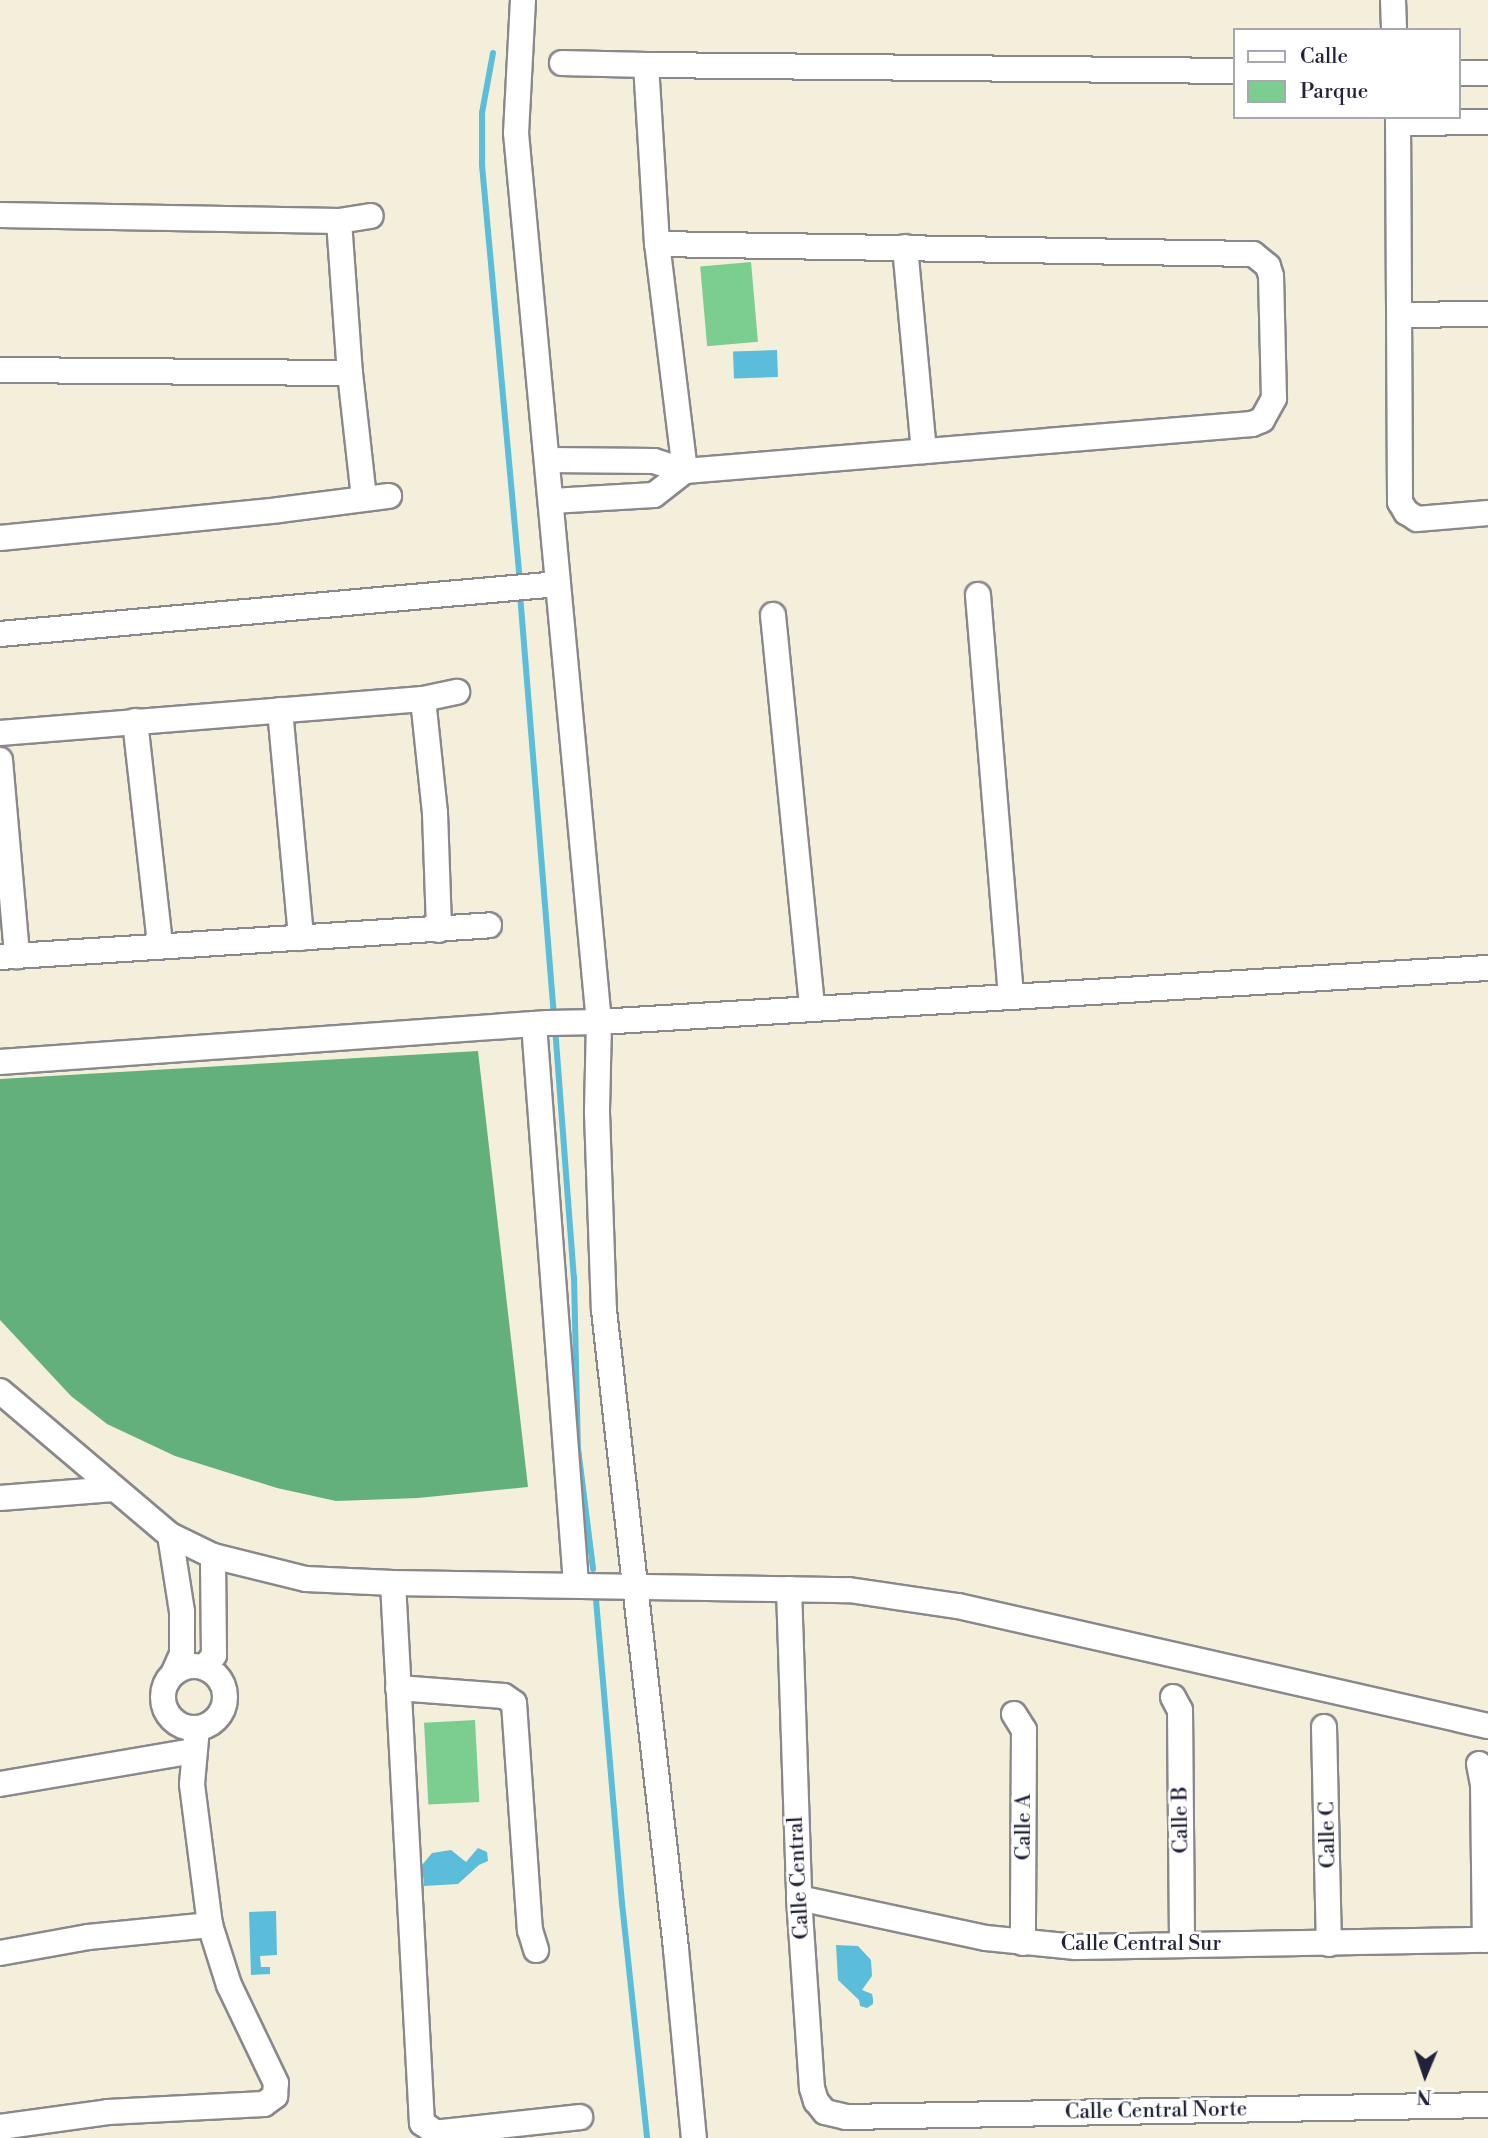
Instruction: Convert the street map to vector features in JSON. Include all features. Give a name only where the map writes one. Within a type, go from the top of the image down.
[{"type":"street","points":[[523,0],[516,133],[552,501],[547,586],[599,1022],[597,1113],[604,1310],[694,2138]]},
{"type":"street","points":[[1393,0],[1394,28]]},
{"type":"street","points":[[562,63],[1232,71]]},
{"type":"street","points":[[646,65],[657,244],[685,471]]},
{"type":"street","points":[[1460,73],[1488,73]]},
{"type":"street","points":[[1488,122],[1398,120],[1400,502],[1406,512],[1417,519],[1488,513]]},
{"type":"street","points":[[0,215],[340,221],[371,216]]},
{"type":"street","points":[[340,221],[350,373],[364,498]]},
{"type":"street","points":[[548,460],[654,461],[685,471],[1265,426],[1274,398],[1270,276],[1268,266],[1252,254],[657,244]]},
{"type":"street","points":[[905,247],[924,452]]},
{"type":"street","points":[[1400,315],[1488,314]]},
{"type":"street","points":[[0,370],[350,373]]},
{"type":"street","points":[[552,501],[654,495],[685,471]]},
{"type":"street","points":[[0,538],[279,510],[389,496]]},
{"type":"street","points":[[0,634],[547,586]]},
{"type":"street","points":[[978,595],[1011,996]]},
{"type":"street","points":[[772,615],[812,1008]]},
{"type":"street","points":[[0,733],[423,699],[457,692]]},
{"type":"street","points":[[423,699],[435,813],[439,930]]},
{"type":"street","points":[[280,710],[301,938]]},
{"type":"street","points":[[135,721],[160,945]]},
{"type":"street","points":[[0,760],[8,956],[489,925]]},
{"type":"street","points":[[0,1062],[551,1023],[1488,968]]},
{"type":"street","points":[[551,1023],[576,1584]]},
{"type":"street","points":[[0,1391],[170,1535],[213,1556],[306,1579],[393,1583],[849,1590],[958,1606],[1488,1727]]},
{"type":"street","points":[[0,1498],[114,1489]]},
{"type":"street","points":[[170,1535],[182,1612],[183,1654],[163,1689],[164,1709],[196,1740]]},
{"type":"street","points":[[205,1667],[214,1655],[213,1556]]},
{"type":"street","points":[[393,1583],[422,2123],[435,2132],[443,2132],[580,2117]]},
{"type":"street","name":"Calle Central","points":[[789,1590],[799,1898],[812,2088],[816,2101],[825,2112]]},
{"type":"street","points":[[182,1612],[213,1611]]},
{"type":"street","points":[[0,1783],[196,1740],[216,1720],[226,1701],[222,1681],[205,1667],[184,1667],[174,1672]]},
{"type":"street","points":[[398,1688],[504,1696],[514,1703],[530,1930],[536,1950]]},
{"type":"street","name":"Calle B","points":[[1173,1698],[1180,1710],[1182,1944]]},
{"type":"street","name":"Calle A","points":[[1014,1714],[1024,1730],[1023,1943]]},
{"type":"street","name":"Calle C","points":[[1324,1727],[1329,1944]]},
{"type":"street","points":[[0,2127],[108,2112],[264,2104],[275,2096],[276,2083],[229,1985],[210,1925],[192,1784],[196,1740]]},
{"type":"street","points":[[1479,1764],[1483,1784],[1487,1940]]},
{"type":"street","name":"Calle Central Sur","points":[[799,1898],[986,1938],[1076,1947],[1487,1940]]},
{"type":"street","points":[[0,1953],[88,1937],[210,1925]]},
{"type":"street","name":"Calle Central Norte","points":[[825,2112],[846,2117],[1488,2105]]},
{"type":"green space","points":[[751,262],[758,342],[707,346],[700,266]]},
{"type":"green space","points":[[478,1051],[528,1487],[418,1498],[336,1501],[277,1488],[175,1456],[107,1424],[71,1396],[0,1320],[0,1079]]},
{"type":"green space","points":[[475,1720],[479,1802],[428,1805],[424,1723]]},
{"type":"water","points":[[777,350],[778,377],[734,379],[733,352]]},
{"type":"water","points":[[478,1848],[487,1852],[488,1861],[479,1865],[458,1884],[424,1886],[422,1865],[432,1853],[451,1850],[466,1862]]},
{"type":"water","points":[[276,1911],[277,1955],[260,1956],[261,1967],[270,1967],[270,1974],[251,1975],[249,1912]]},
{"type":"water","points":[[836,1945],[858,1946],[871,1960],[872,1976],[862,1990],[872,1994],[873,2004],[867,2008],[860,2006],[859,2000],[838,1980]]},
{"type":"waterway","points":[[493,53],[482,113],[482,165],[520,584]]},
{"type":"waterway","points":[[520,594],[554,1016]]},
{"type":"waterway","points":[[555,1027],[574,1277],[578,1448],[593,1569]]},
{"type":"waterway","points":[[596,1600],[622,1903],[647,2138]]}]
